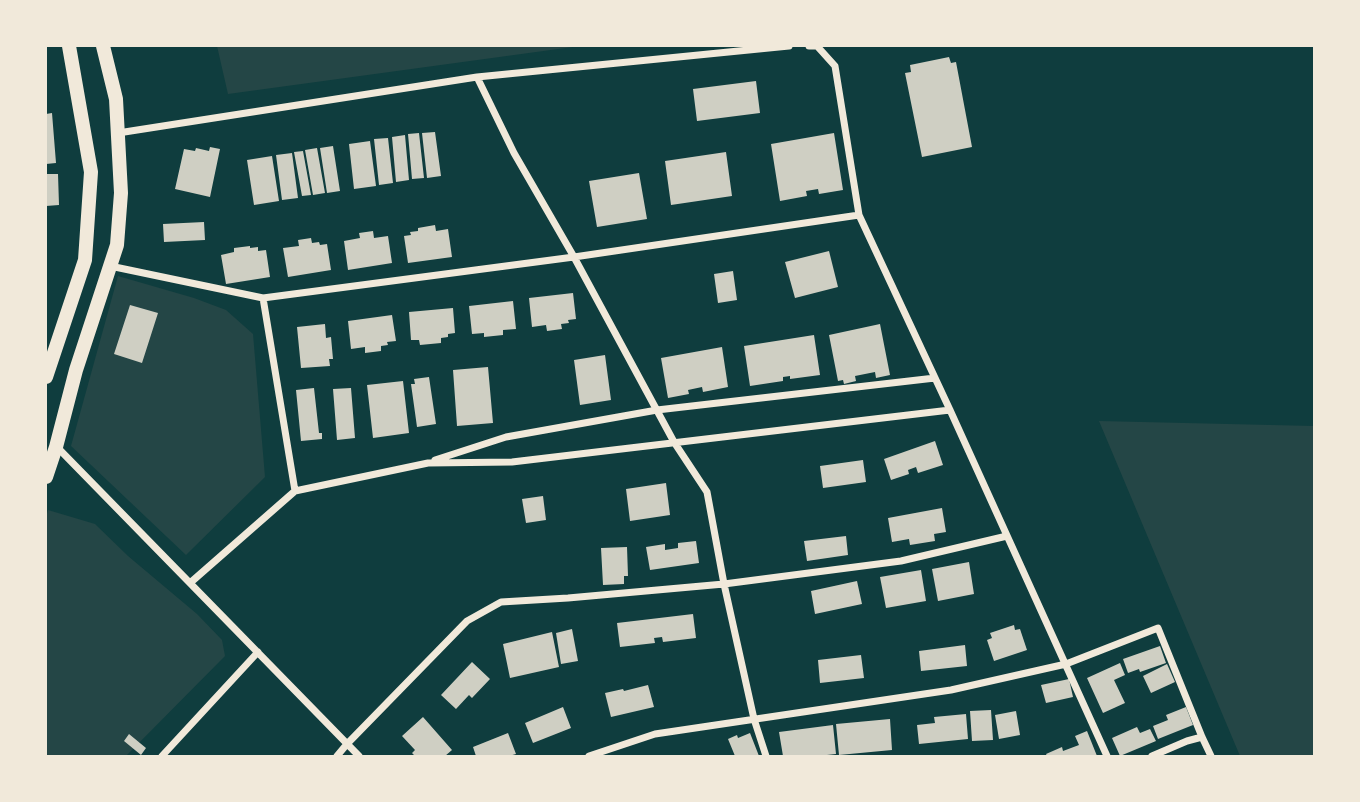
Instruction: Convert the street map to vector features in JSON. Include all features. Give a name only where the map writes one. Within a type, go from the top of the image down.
[{"type":"main road","points":[[46,377],[85,260],[91,172],[69,46]]},
{"type":"main road","points":[[46,477],[76,370],[117,245],[121,192],[116,99],[103,46]]},
{"type":"street","points":[[118,133],[477,77],[789,46]]},
{"type":"street","points":[[809,46],[817,46],[835,66],[859,215],[1107,757]]},
{"type":"street","points":[[477,77],[514,153],[574,257],[674,442],[707,492],[754,719],[766,757]]},
{"type":"street","points":[[110,266],[263,298],[574,257],[859,215]]},
{"type":"street","points":[[263,298],[295,491]]},
{"type":"street","points":[[190,583],[295,491],[428,463],[506,437],[657,410],[935,378]]},
{"type":"street","points":[[428,463],[512,462],[950,410]]},
{"type":"street","points":[[56,447],[359,757]]},
{"type":"street","points":[[337,757],[467,621],[501,602],[724,584],[901,561],[1007,536]]},
{"type":"street","points":[[589,757],[654,734],[951,690],[1066,664],[1158,628],[1211,757]]},
{"type":"street","points":[[162,757],[258,652]]},
{"type":"street","points":[[1152,757],[1202,737]]},
{"type":"street","points":[[169,750],[176,757]]},
{"type":"shaded area","points":[[217,46],[580,46],[228,94]]},
{"type":"shaded area","points":[[118,276],[226,310],[253,334],[265,477],[186,555],[71,446]]},
{"type":"shaded area","points":[[1099,421],[1314,426],[1314,756],[1240,756]]},
{"type":"shaded area","points":[[48,510],[95,524],[128,556],[197,614],[222,640],[225,656],[126,756],[46,756]]},
{"type":"building","points":[[949,57],[951,63],[956,62],[972,147],[922,157],[905,73],[911,72],[910,65]]},
{"type":"building","points":[[756,81],[760,113],[697,121],[693,89]]},
{"type":"building","points":[[52,113],[56,163],[46,164],[46,114]]},
{"type":"building","points":[[435,132],[441,176],[427,178],[422,133]]},
{"type":"building","points":[[419,133],[424,178],[412,179],[408,134]]},
{"type":"building","points":[[834,133],[843,190],[819,194],[818,189],[806,191],[807,196],[780,201],[771,144]]},
{"type":"building","points":[[405,135],[409,180],[396,182],[392,137]]},
{"type":"building","points":[[388,138],[393,183],[379,185],[374,139]]},
{"type":"building","points":[[370,141],[376,186],[354,189],[349,144]]},
{"type":"building","points":[[333,146],[340,191],[327,193],[320,148]]},
{"type":"building","points":[[210,147],[220,149],[210,197],[175,189],[184,149],[209,151]]},
{"type":"building","points":[[317,148],[325,193],[313,195],[305,150]]},
{"type":"building","points":[[303,151],[311,195],[302,196],[294,152]]},
{"type":"building","points":[[726,152],[732,196],[671,205],[665,161]]},
{"type":"building","points":[[292,153],[298,198],[282,200],[276,155]]},
{"type":"building","points":[[272,156],[279,201],[254,205],[247,160]]},
{"type":"building","points":[[639,173],[647,219],[597,227],[589,181]]},
{"type":"building","points":[[46,174],[58,174],[59,205],[46,206]]},
{"type":"building","points":[[204,222],[205,240],[164,242],[163,224]]},
{"type":"building","points":[[435,225],[436,231],[448,229],[452,257],[408,263],[404,236],[418,231],[418,228]]},
{"type":"building","points":[[373,231],[374,238],[388,236],[392,263],[348,270],[344,241],[360,238],[359,233]]},
{"type":"building","points":[[311,238],[312,243],[327,244],[331,270],[288,277],[283,248],[299,246],[298,240]]},
{"type":"building","points":[[258,247],[258,251],[266,250],[270,277],[226,284],[221,255],[234,252],[234,248]]},
{"type":"building","points":[[829,251],[838,287],[795,298],[785,262]]},
{"type":"building","points":[[733,271],[737,300],[718,303],[714,274]]},
{"type":"building","points":[[573,293],[576,319],[561,324],[562,329],[547,331],[546,325],[532,327],[529,298]]},
{"type":"building","points":[[513,301],[516,329],[503,330],[503,335],[484,337],[484,333],[472,334],[469,306]]},
{"type":"building","points":[[130,305],[158,313],[142,363],[114,354]]},
{"type":"building","points":[[453,308],[455,333],[441,338],[441,343],[420,345],[419,340],[411,340],[409,312]]},
{"type":"building","points":[[392,315],[396,341],[381,346],[381,351],[365,353],[365,347],[351,349],[348,321]]},
{"type":"building","points":[[325,324],[326,338],[331,337],[333,359],[329,359],[330,366],[301,368],[297,327]]},
{"type":"building","points":[[880,324],[890,375],[876,378],[875,372],[855,376],[856,381],[844,384],[843,380],[838,381],[829,335]]},
{"type":"building","points":[[814,335],[820,375],[790,379],[790,376],[783,377],[783,381],[750,386],[744,346]]},
{"type":"building","points":[[722,347],[728,387],[703,392],[702,387],[688,390],[689,394],[668,398],[661,358]]},
{"type":"building","points":[[605,355],[611,400],[580,405],[574,360]]},
{"type":"building","points":[[488,367],[493,423],[457,426],[453,370]]},
{"type":"building","points":[[429,377],[436,424],[417,427],[411,384],[415,384],[414,379]]},
{"type":"building","points":[[403,381],[409,433],[373,438],[367,385]]},
{"type":"building","points":[[314,388],[322,439],[301,441],[296,390]]},
{"type":"building","points":[[351,388],[355,438],[337,440],[333,389]]},
{"type":"building","points":[[935,441],[943,465],[918,473],[916,467],[908,470],[909,474],[891,480],[884,459]]},
{"type":"building","points":[[863,460],[866,482],[823,488],[820,466]]},
{"type":"building","points":[[666,483],[670,515],[630,521],[626,489]]},
{"type":"building","points":[[543,496],[546,520],[526,523],[522,499]]},
{"type":"building","points":[[942,508],[946,532],[934,534],[935,541],[910,545],[909,539],[892,542],[888,518]]},
{"type":"building","points":[[846,536],[848,555],[807,561],[804,541]]},
{"type":"building","points":[[696,541],[699,563],[650,570],[646,547],[665,544],[665,550],[678,548],[678,543]]},
{"type":"building","points":[[627,547],[628,576],[624,576],[624,584],[603,585],[601,548]]},
{"type":"building","points":[[969,562],[974,594],[938,601],[932,569]]},
{"type":"building","points":[[921,570],[926,601],[886,608],[880,577]]},
{"type":"building","points":[[857,581],[862,604],[815,614],[811,591]]},
{"type":"building","points":[[693,614],[696,638],[663,642],[662,637],[654,638],[655,643],[620,647],[617,623]]},
{"type":"building","points":[[1014,625],[1015,630],[1020,629],[1027,650],[994,661],[987,640],[992,638],[990,633]]},
{"type":"building","points":[[572,629],[578,661],[561,664],[556,633]]},
{"type":"building","points":[[552,632],[559,667],[510,678],[503,644]]},
{"type":"building","points":[[965,645],[967,666],[921,671],[919,651]]},
{"type":"building","points":[[1160,646],[1166,663],[1128,673],[1123,659]]},
{"type":"building","points":[[861,655],[864,678],[820,683],[818,660]]},
{"type":"building","points":[[472,662],[490,679],[472,698],[469,695],[456,709],[441,695]]},
{"type":"building","points":[[1120,663],[1125,675],[1114,680],[1125,703],[1103,713],[1087,678]]},
{"type":"building","points":[[1167,664],[1175,682],[1151,693],[1143,676]]},
{"type":"building","points":[[1069,679],[1073,697],[1046,703],[1041,685]]},
{"type":"building","points":[[648,685],[654,707],[611,717],[605,693]]},
{"type":"building","points":[[563,707],[571,728],[533,743],[525,723]]},
{"type":"building","points":[[1186,707],[1193,725],[1158,739],[1153,726],[1168,720],[1166,715]]},
{"type":"building","points":[[991,710],[993,740],[972,741],[970,711]]},
{"type":"building","points":[[1016,711],[1020,735],[999,739],[995,715]]},
{"type":"building","points":[[966,714],[968,739],[919,744],[917,725],[935,723],[934,717]]},
{"type":"building","points":[[423,717],[452,750],[445,756],[415,756],[412,753],[415,750],[402,736]]},
{"type":"building","points":[[890,719],[892,750],[839,755],[836,724]]},
{"type":"building","points":[[833,725],[836,754],[783,756],[779,732]]},
{"type":"building","points":[[1137,727],[1140,733],[1150,729],[1156,741],[1120,756],[1112,738]]},
{"type":"building","points":[[1087,731],[1097,756],[1047,756],[1046,754],[1062,747],[1063,751],[1079,745],[1075,736]]},
{"type":"building","points":[[508,733],[516,754],[476,756],[473,747]]},
{"type":"building","points":[[750,733],[759,756],[735,756],[728,739]]},
{"type":"building","points":[[129,734],[146,748],[141,755],[124,741]]}]
